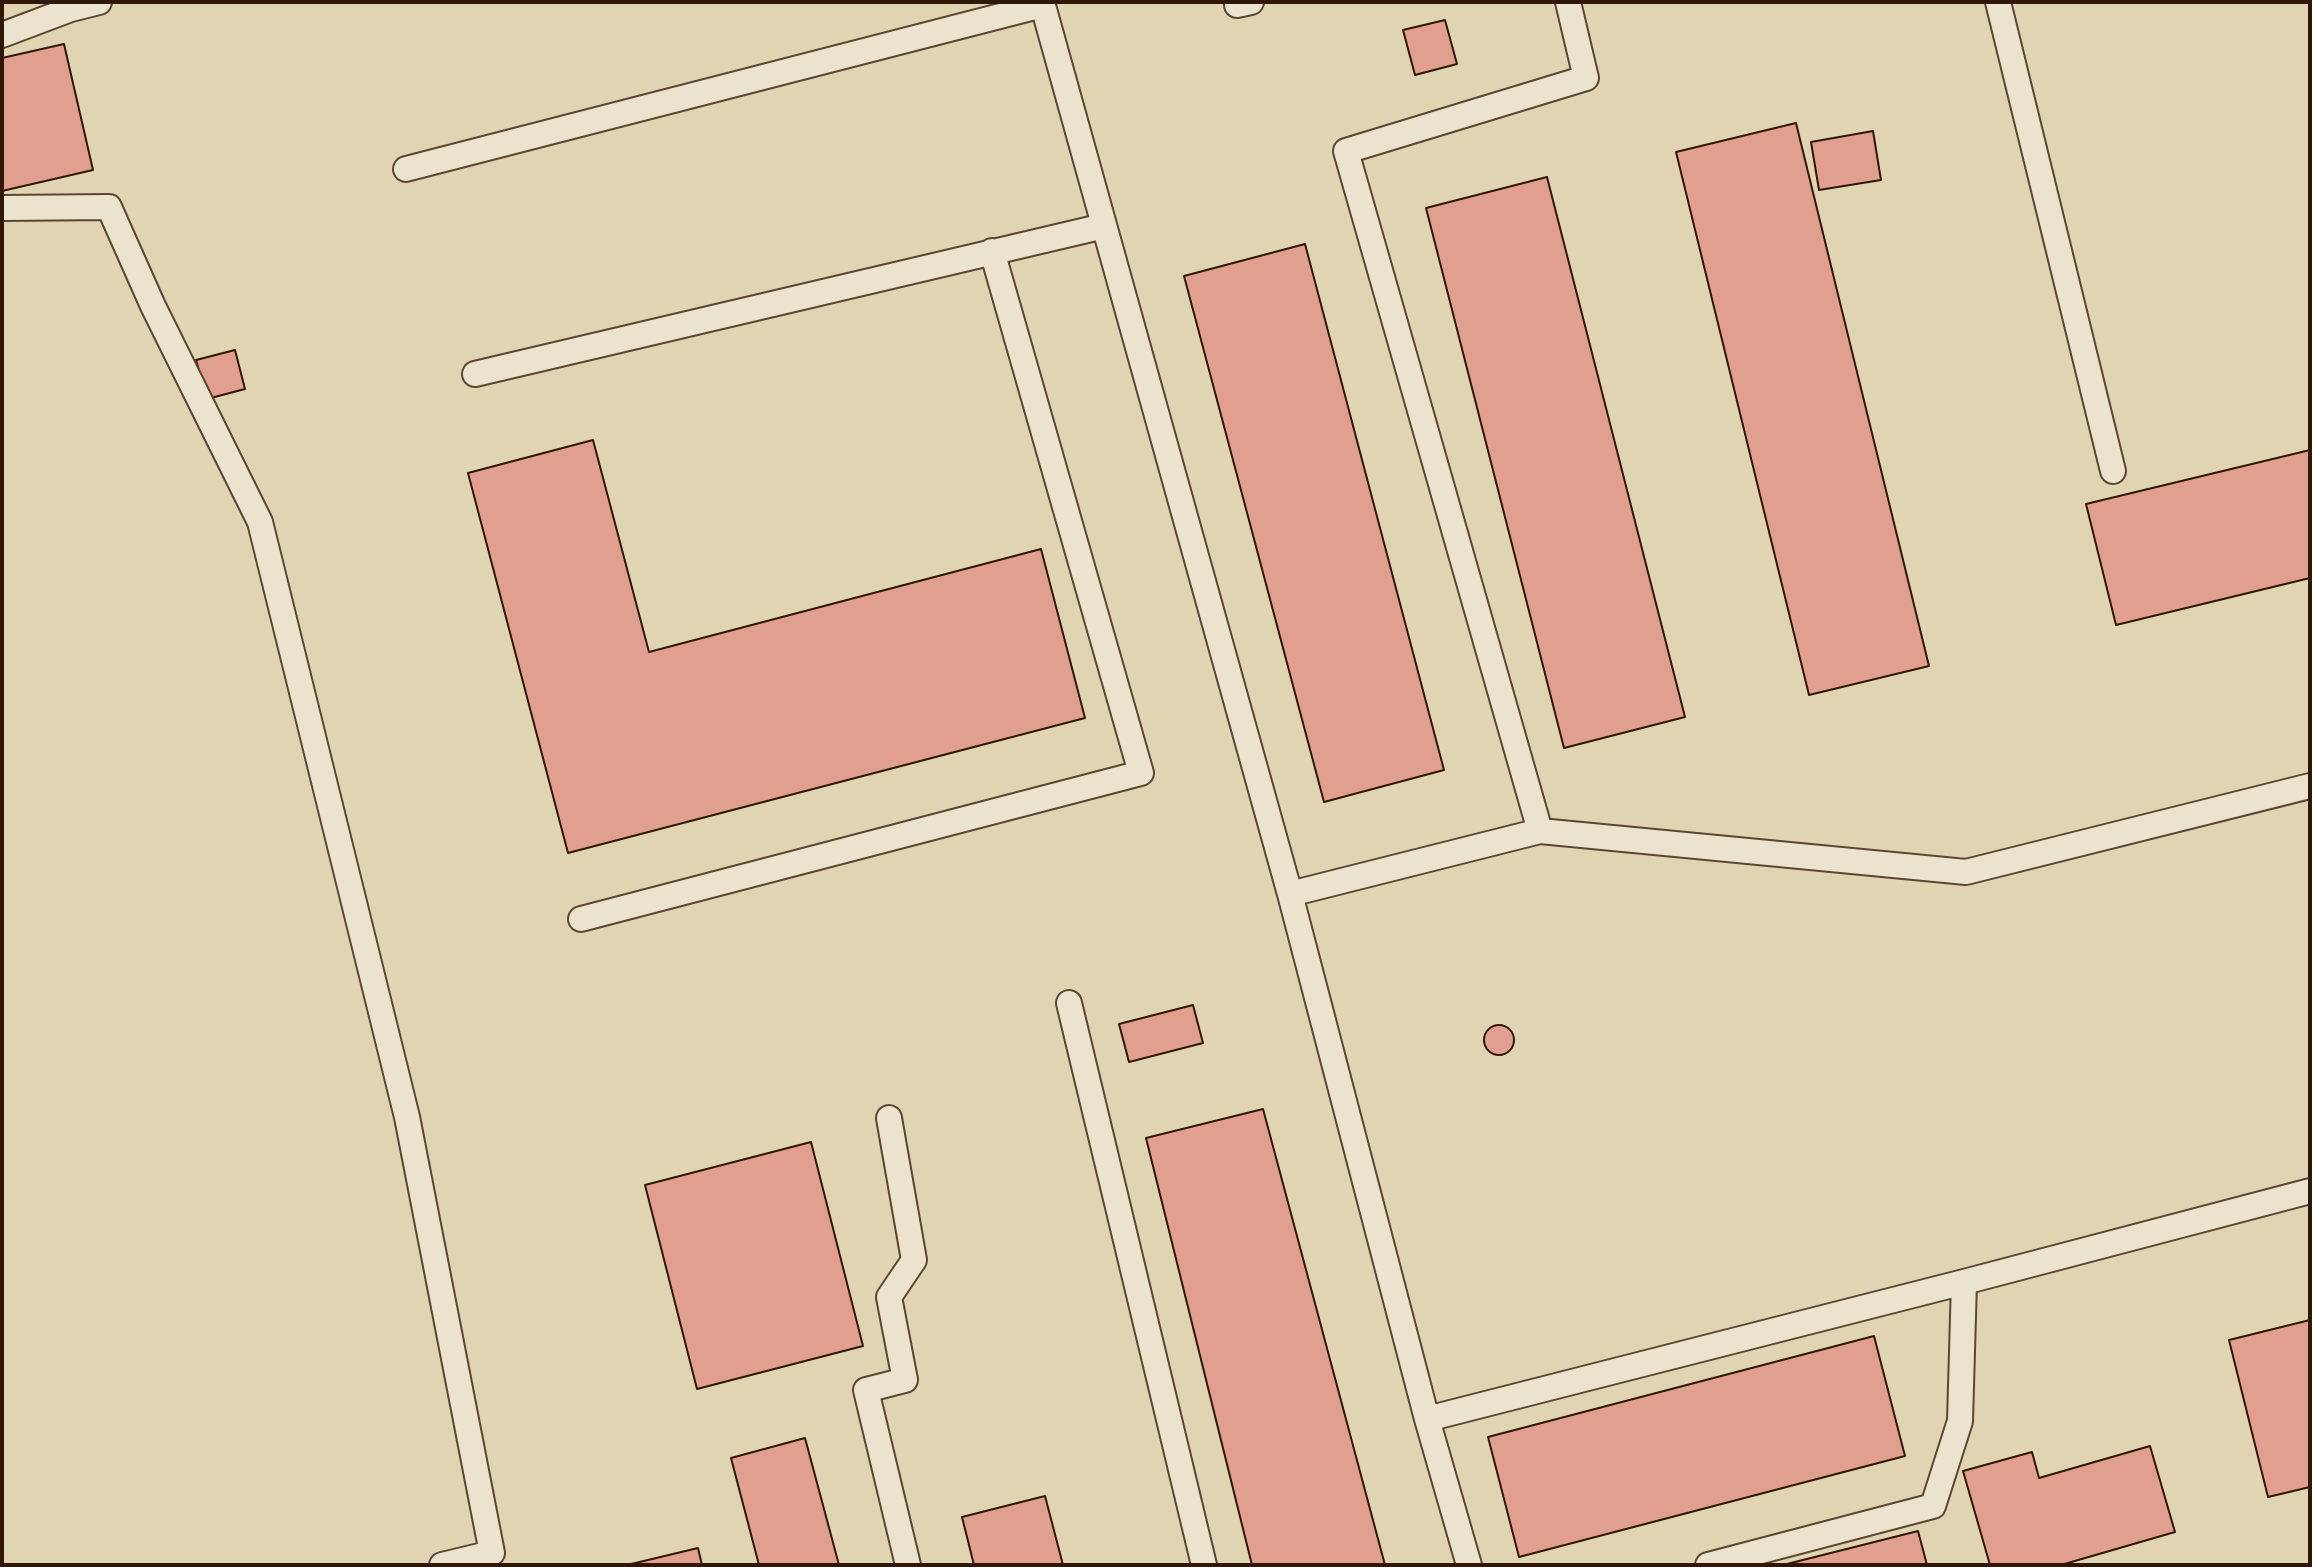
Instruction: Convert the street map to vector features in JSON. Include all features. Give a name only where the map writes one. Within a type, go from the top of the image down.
[{"type":"lane","points":[[2,35],[70,5],[99,2]]},
{"type":"lane","points":[[1540,831],[1346,151],[1586,78],[1567,2]]},
{"type":"lane","points":[[1998,2],[2113,471]]},
{"type":"lane","points":[[406,169],[1042,4],[1290,894],[1427,1419],[1469,1565]]},
{"type":"lane","points":[[2,208],[109,207],[153,306],[260,522],[407,1117],[492,1553],[442,1565]]},
{"type":"lane","points":[[475,374],[1104,226]]},
{"type":"lane","points":[[581,919],[1141,773],[992,251]]},
{"type":"lane","points":[[1290,894],[1540,831],[1966,872],[2310,786]]},
{"type":"lane","points":[[1069,1003],[1204,1565]]},
{"type":"lane","points":[[889,1118],[914,1260],[888,1297],[905,1380],[866,1390],[908,1565]]},
{"type":"lane","points":[[1427,1419],[2310,1191]]},
{"type":"lane","points":[[1708,1565],[1933,1506],[1960,1421],[1964,1282]]},
{"type":"building","points":[[1445,20],[1457,64],[1415,75],[1403,30]]},
{"type":"building","points":[[64,44],[93,170],[2,191],[2,58]]},
{"type":"building","points":[[1796,123],[1929,666],[1809,695],[1676,152]]},
{"type":"building","points":[[1873,131],[1881,180],[1819,190],[1811,142]]},
{"type":"building","points":[[1547,177],[1685,717],[1564,748],[1426,208]]},
{"type":"building","points":[[1305,244],[1444,770],[1324,802],[1184,276]]},
{"type":"building","points":[[235,350],[245,389],[207,399],[196,360]]},
{"type":"building","points":[[593,440],[649,652],[1041,549],[1085,718],[568,853],[468,473]]},
{"type":"building","points":[[2310,450],[2310,578],[2116,625],[2086,504]]},
{"type":"building","points":[[1193,1005],[1203,1043],[1129,1062],[1119,1024]]},
{"type":"building","points":[[1499,1025],[1510,1029],[1514,1040],[1510,1051],[1499,1055],[1488,1051],[1484,1040],[1488,1029]]},
{"type":"building","points":[[1263,1109],[1385,1565],[1252,1565],[1146,1138]]},
{"type":"building","points":[[811,1142],[863,1346],[697,1389],[645,1185]]},
{"type":"building","points":[[2310,1320],[2310,1487],[2268,1497],[2229,1340]]},
{"type":"building","points":[[1874,1336],[1905,1456],[1519,1557],[1488,1437]]},
{"type":"building","points":[[805,1438],[839,1565],[759,1565],[731,1458]]},
{"type":"building","points":[[2150,1446],[2175,1532],[2061,1565],[1990,1565],[1963,1471],[2032,1452],[2039,1478]]},
{"type":"building","points":[[1045,1496],[1063,1565],[974,1565],[962,1517]]},
{"type":"building","points":[[1918,1531],[1927,1565],[1783,1565]]},
{"type":"building","points":[[698,1548],[702,1565],[627,1565]]}]
